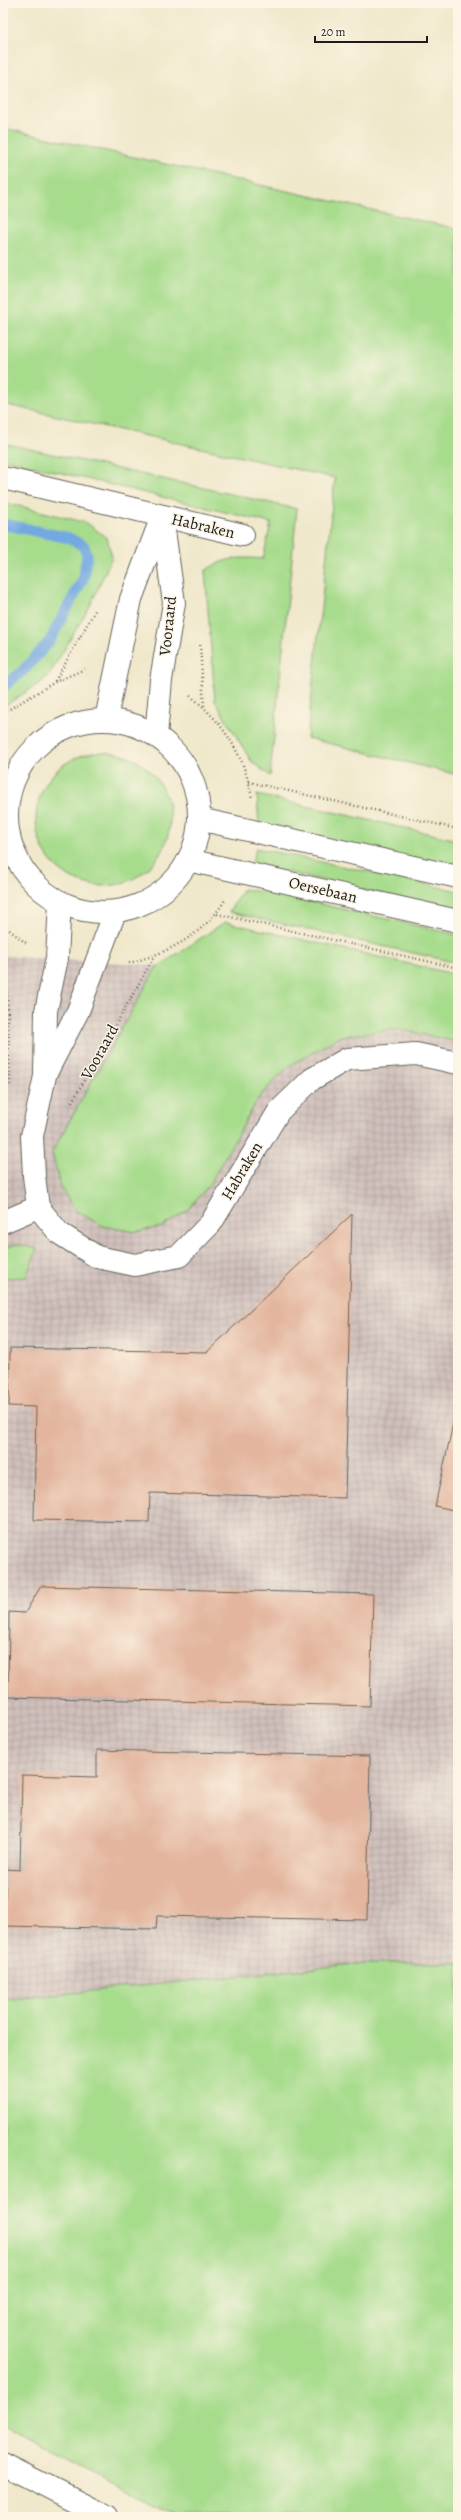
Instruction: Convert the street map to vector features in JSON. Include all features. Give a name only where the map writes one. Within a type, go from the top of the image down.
[{"type":"street","points":[[3,478],[162,516],[131,600],[118,669],[106,719]]},
{"type":"street","name":"Habraken","points":[[162,516],[243,535]]},
{"type":"street","name":"Vooraard","points":[[156,736],[161,680],[174,603],[162,516]]},
{"type":"street","points":[[106,719],[132,724],[156,736],[180,758],[194,787],[199,819],[188,860],[170,885],[145,903],[115,912],[87,911],[60,902],[32,882],[13,854],[4,820],[9,773],[38,744],[70,725],[106,719]]},
{"type":"street","points":[[199,819],[458,877]]},
{"type":"street","name":"Oersebaan","points":[[188,860],[458,921]]},
{"type":"street","points":[[3,1222],[38,1207],[34,1176],[32,1136],[45,1076],[46,1011],[57,958],[60,902]]},
{"type":"street","points":[[45,1076],[78,1011],[115,912]]},
{"type":"street","name":"Habraken","points":[[38,1207],[59,1233],[97,1258],[135,1265],[179,1256],[211,1223],[279,1111],[312,1079],[347,1059],[416,1054],[458,1063]]},
{"type":"street","points":[[3,2464],[107,2517]]},
{"type":"path","points":[[3,713],[54,682],[85,669],[118,669]]},
{"type":"path","points":[[161,680],[183,691],[204,706],[232,741],[249,782],[253,807],[252,831]]},
{"type":"path","points":[[249,782],[458,829]]},
{"type":"path","points":[[95,965],[125,964],[154,957],[188,940],[217,914],[242,872]]},
{"type":"path","points":[[217,914],[458,968]]},
{"type":"path","points":[[3,925],[30,946],[57,958]]},
{"type":"path","points":[[5,928],[10,1090]]},
{"type":"path","name":"Vooraard","points":[[72,1103],[154,957]]},
{"type":"shaded area","points":[[3,956],[253,971],[458,1017],[458,2054],[3,2068]]},
{"type":"green space","points":[[3,128],[458,229],[458,775],[307,738],[335,478],[3,404]]},
{"type":"green space","points":[[3,443],[297,509],[270,776],[251,761],[215,701],[205,571],[219,563],[233,559],[263,559],[271,523],[3,459]]},
{"type":"green space","points":[[3,502],[87,523],[107,538],[112,557],[90,606],[49,675],[40,683],[3,707]]},
{"type":"green space","points":[[103,752],[122,755],[134,760],[150,772],[162,788],[167,800],[170,819],[167,838],[162,850],[150,866],[134,878],[122,883],[103,886],[84,883],[72,878],[56,866],[44,850],[39,838],[36,819],[39,800],[44,788],[56,772],[72,760],[84,755]]},
{"type":"green space","points":[[257,795],[458,840],[458,868],[259,826]]},
{"type":"green space","points":[[256,848],[458,891],[458,912],[252,864]]},
{"type":"green space","points":[[243,889],[280,895],[458,935],[458,963],[229,912]]},
{"type":"green space","points":[[225,922],[458,975],[458,1042],[399,1029],[341,1036],[289,1066],[259,1097],[209,1185],[188,1210],[162,1227],[134,1232],[103,1226],[76,1211],[60,1187],[52,1152],[156,968]]},
{"type":"green space","points":[[16,1244],[37,1249],[26,1277],[3,1278],[3,1249]]},
{"type":"green space","points":[[365,1963],[458,1963],[458,2517],[181,2517],[3,2426],[3,2000]]},
{"type":"building","points":[[352,1214],[345,1498],[150,1493],[149,1522],[34,1520],[36,1407],[9,1406],[10,1348],[207,1352]]},
{"type":"building","points":[[458,1405],[458,1511],[435,1506]]},
{"type":"building","points":[[41,1586],[373,1594],[370,1706],[8,1697],[9,1612],[25,1613]]},
{"type":"building","points":[[97,1750],[370,1756],[367,1920],[157,1916],[156,1929],[4,1926],[6,1869],[20,1870],[22,1775],[97,1777]]},
{"type":"waterway","points":[[3,524],[69,538],[84,546],[87,555],[84,577],[49,642],[23,671],[3,687]]}]
